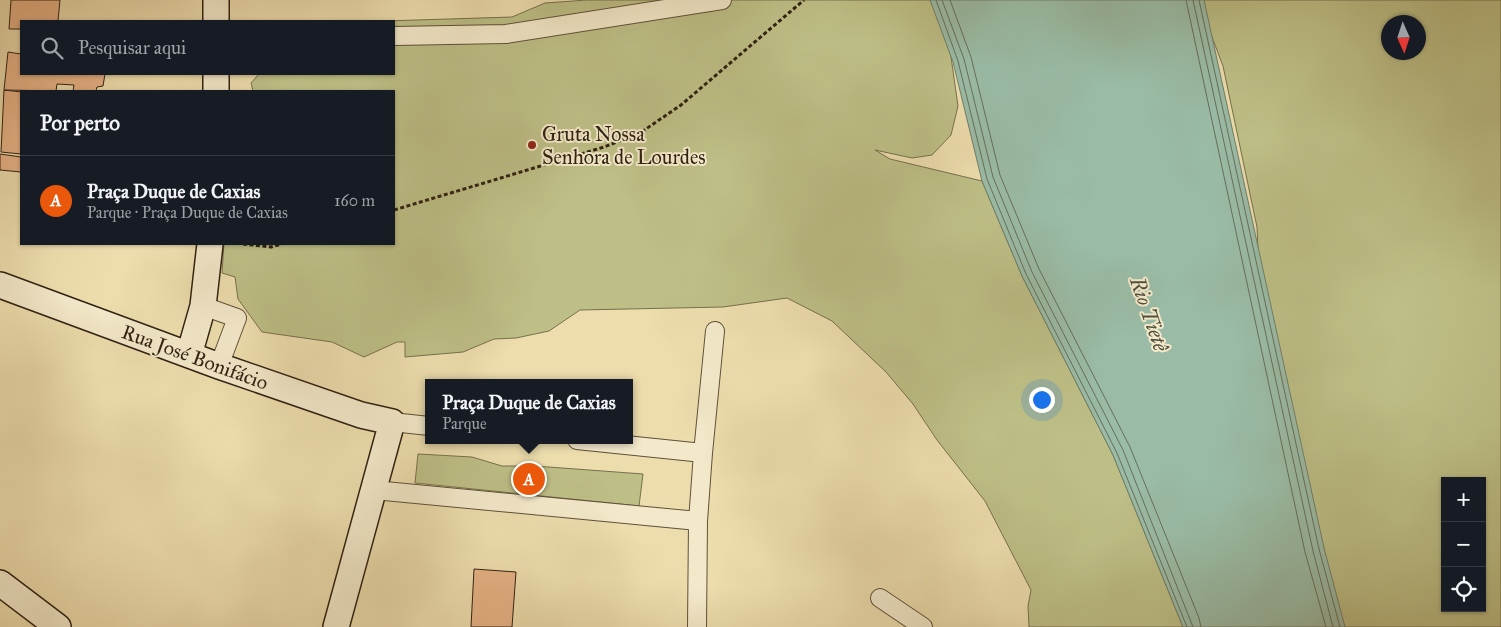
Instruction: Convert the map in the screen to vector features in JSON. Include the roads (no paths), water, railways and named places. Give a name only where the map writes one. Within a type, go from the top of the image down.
[{"type":"street","points":[[216,0],[216,20]]},
{"type":"street","points":[[395,36],[506,34],[722,0]]},
{"type":"street","points":[[216,75],[216,90]]},
{"type":"street","points":[[189,355],[203,306],[210,245]]},
{"type":"street","name":"Rua José Bonifácio","points":[[0,285],[219,366],[361,415],[392,422]]},
{"type":"street","points":[[203,306],[236,318],[219,366]]},
{"type":"street","points":[[697,627],[698,521],[715,331]]},
{"type":"street","points":[[336,627],[392,422],[425,426]]},
{"type":"street","points":[[616,444],[703,453]]},
{"type":"street","points":[[374,490],[698,521]]},
{"type":"street","points":[[0,583],[58,627]]},
{"type":"street","points":[[880,598],[923,627]]},
{"type":"water","name":"Rio Tietê","points":[[930,0],[1204,0],[1324,548],[1345,627],[1183,627],[1113,455],[1022,276],[982,181],[953,62]]},
{"type":"place","name":"Gruta Nossa Senhora de Lourdes","points":[[532,145]]},
{"type":"place","name":"Praça Duque de Caxias","points":[[529,479]]}]
